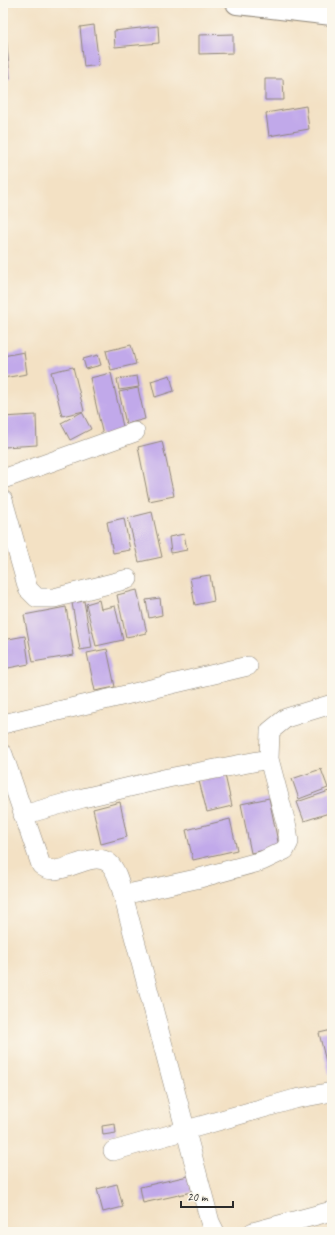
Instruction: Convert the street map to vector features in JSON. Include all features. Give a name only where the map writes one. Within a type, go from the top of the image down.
[{"type":"main road","points":[[237,3],[332,14]]},
{"type":"street","points":[[3,479],[135,432]]},
{"type":"street","points":[[3,500],[28,589],[37,598],[54,598],[128,579]]},
{"type":"street","points":[[3,724],[248,666]]},
{"type":"street","points":[[123,895],[196,879],[262,861],[286,850],[288,842],[287,827],[269,759],[270,730],[286,718],[332,704]]},
{"type":"street","points":[[3,754],[41,865],[45,869],[51,870],[93,859],[102,860],[110,864],[114,871],[123,895],[210,1222],[215,1232]]},
{"type":"street","points":[[23,815],[83,798],[168,778],[269,759]]},
{"type":"street","points":[[113,1151],[185,1129],[295,1099],[332,1092]]},
{"type":"street","points":[[253,1232],[332,1211]]},
{"type":"building","points":[[3,25],[5,25],[10,79],[3,79]]},
{"type":"building","points":[[94,25],[99,65],[84,67],[80,27]]},
{"type":"building","points":[[158,26],[159,43],[115,47],[114,31]]},
{"type":"building","points":[[233,34],[233,53],[199,54],[199,35]]},
{"type":"building","points":[[265,79],[283,79],[284,100],[265,100]]},
{"type":"building","points":[[306,106],[309,129],[269,136],[266,113]]},
{"type":"building","points":[[131,345],[136,364],[111,370],[106,351]]},
{"type":"building","points":[[24,352],[27,374],[3,378],[3,356]]},
{"type":"building","points":[[98,355],[101,365],[86,369],[83,359]]},
{"type":"building","points":[[73,367],[84,411],[62,416],[51,372]]},
{"type":"building","points":[[111,373],[124,431],[103,436],[90,378]]},
{"type":"building","points":[[170,375],[174,391],[155,397],[151,381]]},
{"type":"building","points":[[137,376],[139,387],[119,390],[117,379]]},
{"type":"building","points":[[138,388],[145,419],[126,424],[119,392]]},
{"type":"building","points":[[82,412],[91,429],[70,440],[61,423]]},
{"type":"building","points":[[36,415],[37,445],[4,447],[3,417]]},
{"type":"building","points":[[162,441],[174,496],[149,501],[138,447]]},
{"type":"building","points":[[152,512],[162,557],[139,562],[128,518]]},
{"type":"building","points":[[124,518],[130,550],[113,553],[107,522]]},
{"type":"building","points":[[184,534],[187,550],[171,553],[169,537]]},
{"type":"building","points":[[210,575],[214,601],[195,605],[190,578]]},
{"type":"building","points":[[137,590],[147,633],[126,637],[117,595]]},
{"type":"building","points":[[160,598],[162,615],[149,618],[146,600]]},
{"type":"building","points":[[99,600],[101,609],[115,606],[123,640],[96,646],[86,604]]},
{"type":"building","points":[[84,601],[92,648],[80,650],[72,603]]},
{"type":"building","points":[[66,607],[74,655],[33,662],[24,615]]},
{"type":"building","points":[[25,636],[29,664],[3,669],[3,640]]},
{"type":"building","points":[[107,649],[115,687],[95,691],[87,653]]},
{"type":"building","points":[[321,769],[328,788],[299,799],[292,779]]},
{"type":"building","points":[[225,775],[232,806],[207,812],[199,781]]},
{"type":"building","points":[[329,791],[332,801],[332,812],[304,821],[297,802]]},
{"type":"building","points":[[269,798],[279,847],[251,853],[241,804]]},
{"type":"building","points":[[120,802],[127,837],[101,844],[93,809]]},
{"type":"building","points":[[230,819],[237,850],[193,860],[186,830]]},
{"type":"building","points":[[332,1030],[332,1074],[329,1074],[319,1033]]},
{"type":"building","points":[[115,1124],[116,1133],[103,1135],[102,1126]]},
{"type":"building","points":[[188,1176],[192,1192],[143,1203],[140,1187]]},
{"type":"building","points":[[117,1184],[123,1207],[103,1212],[97,1189]]}]
